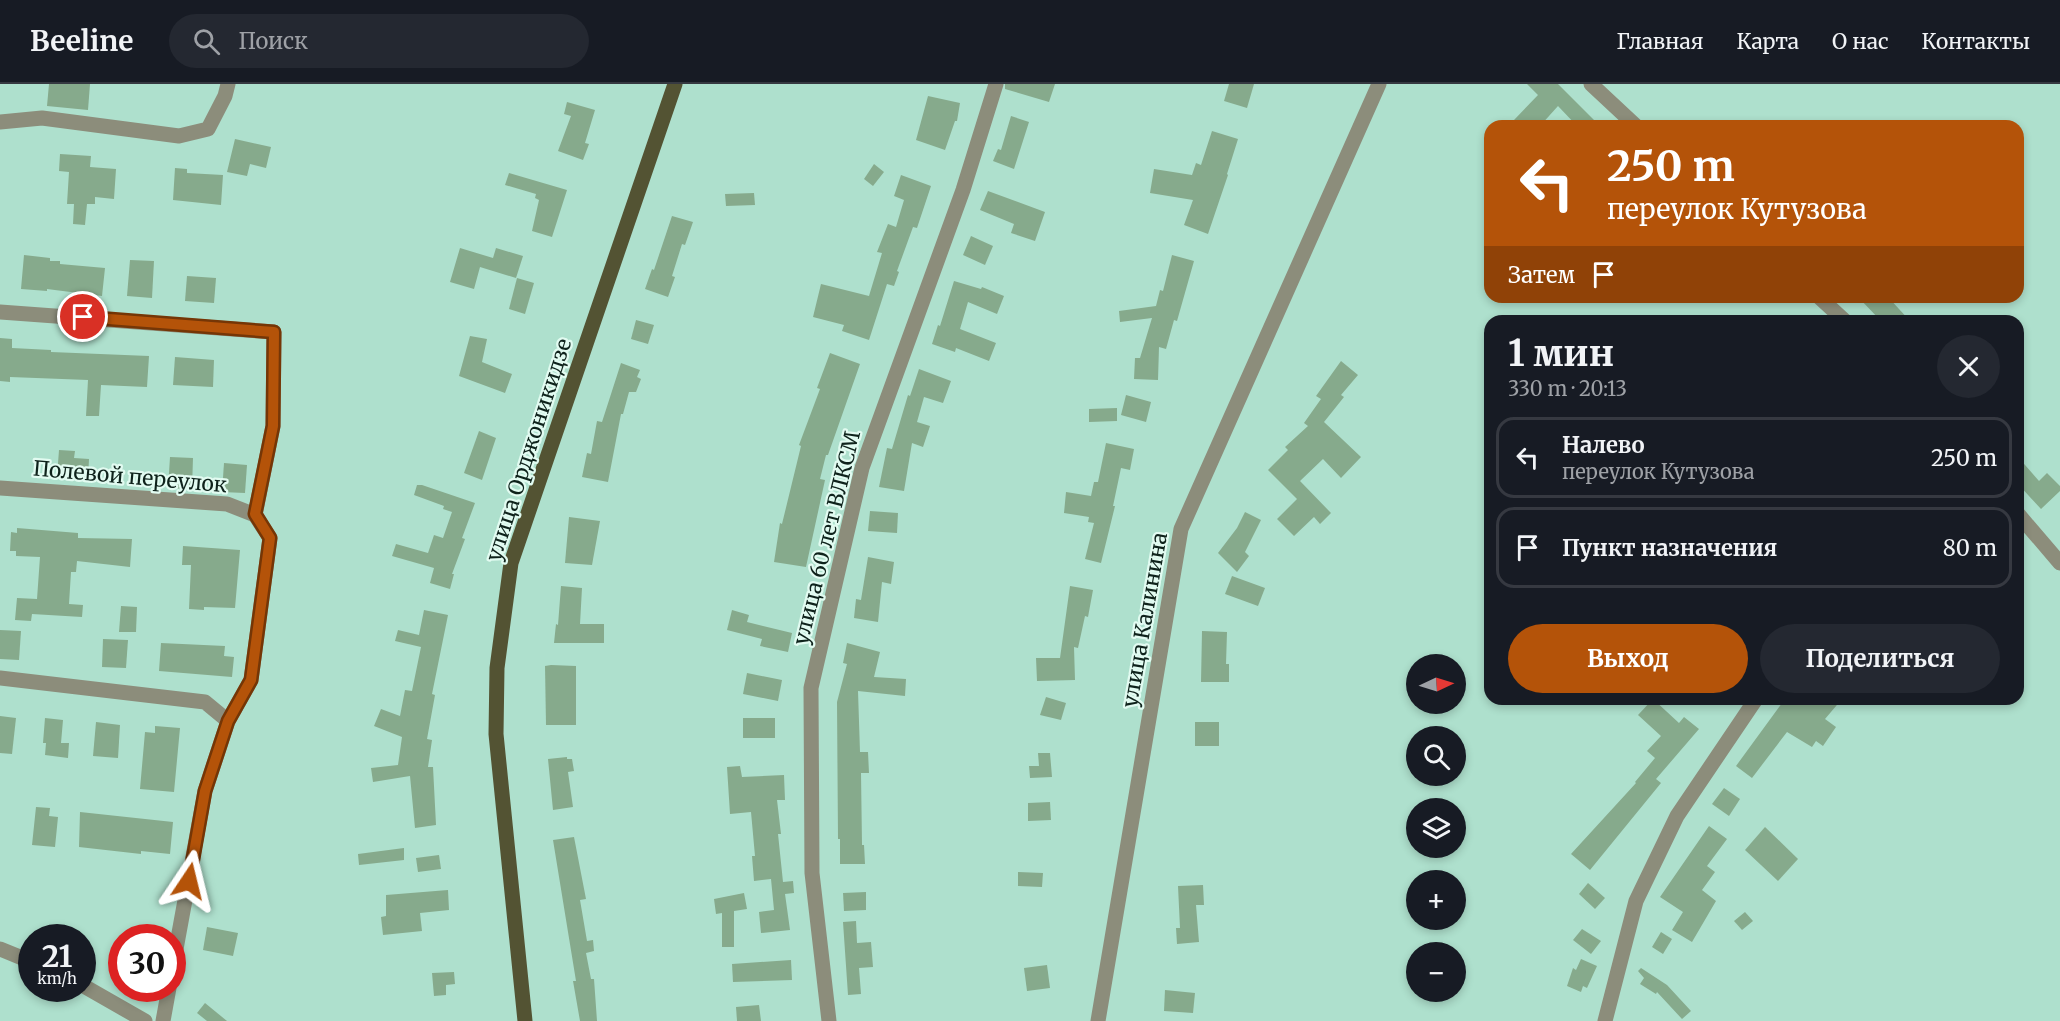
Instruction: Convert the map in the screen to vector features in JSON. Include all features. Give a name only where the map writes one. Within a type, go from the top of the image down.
[{"type":"main road","name":"улица Орджоникидзе","points":[[525,1021],[496,734],[496,668],[511,563],[675,84]]},
{"type":"street","points":[[0,122],[42,118],[179,136],[208,129],[225,96],[228,84]]},
{"type":"street","name":"улица 60 лет ВЛКСМ","points":[[829,1021],[812,873],[811,688],[862,468],[963,190],[996,84]]},
{"type":"street","name":"улица Калинина","points":[[1098,1021],[1181,529],[1379,84]]},
{"type":"street","points":[[1591,84],[1630,120]]},
{"type":"street","points":[[1826,303],[1838,315]]},
{"type":"street","points":[[0,312],[274,332],[273,426],[255,514],[270,538],[251,680],[228,721],[205,791],[181,924]]},
{"type":"street","name":"Полевой переулок","points":[[0,488],[227,504],[255,514]]},
{"type":"street","points":[[2024,521],[2060,563]]},
{"type":"street","points":[[0,678],[205,702],[228,721]]},
{"type":"street","points":[[1605,1021],[1636,901],[1677,816],[1752,705]]},
{"type":"street","points":[[0,949],[18,956]]},
{"type":"street","points":[[96,993],[145,1021]]},
{"type":"street","points":[[163,1021],[166,1002]]},
{"type":"building","points":[[49,84],[90,84],[88,110],[47,106]]},
{"type":"building","points":[[1005,84],[1055,84],[1049,102],[1005,89]]},
{"type":"building","points":[[1229,84],[1254,84],[1247,108],[1224,101]]},
{"type":"building","points":[[1527,84],[1558,84],[1594,120],[1571,120],[1558,106],[1545,120],[1514,120],[1538,95]]},
{"type":"building","points":[[928,96],[960,103],[957,121],[955,121],[945,150],[916,140]]},
{"type":"building","points":[[567,102],[595,110],[585,143],[589,144],[583,160],[558,151],[571,116],[564,114]]},
{"type":"building","points":[[1011,116],[1029,122],[1014,169],[993,161],[998,149],[1001,150]]},
{"type":"building","points":[[1212,131],[1238,139],[1208,234],[1184,225],[1193,200],[1150,193],[1154,169],[1192,175],[1196,163],[1201,165]]},
{"type":"building","points":[[235,139],[271,147],[266,168],[250,164],[247,176],[227,172]]},
{"type":"building","points":[[60,154],[91,156],[90,167],[116,169],[114,199],[95,197],[95,204],[87,204],[85,225],[73,224],[74,204],[67,204],[69,172],[59,171]]},
{"type":"building","points":[[874,164],[884,172],[873,186],[864,179]]},
{"type":"building","points":[[175,168],[187,169],[187,173],[223,175],[221,205],[173,200]]},
{"type":"building","points":[[509,173],[567,190],[552,237],[532,231],[539,200],[535,198],[536,194],[505,185]]},
{"type":"building","points":[[901,175],[931,186],[917,228],[913,227],[894,286],[887,284],[869,340],[842,331],[844,325],[813,317],[821,284],[869,296],[882,253],[877,252],[888,224],[896,227],[904,200],[894,196]]},
{"type":"building","points":[[988,191],[1045,212],[1035,241],[1011,233],[1014,224],[980,210]]},
{"type":"building","points":[[754,193],[755,205],[726,206],[725,194]]},
{"type":"building","points":[[672,216],[693,222],[685,245],[682,244],[668,297],[645,289],[652,269],[654,270]]},
{"type":"building","points":[[971,236],[993,246],[985,265],[963,255]]},
{"type":"building","points":[[460,248],[493,258],[496,248],[523,256],[516,278],[480,267],[474,289],[450,282]]},
{"type":"building","points":[[24,255],[50,258],[50,261],[60,261],[60,264],[105,268],[102,296],[47,289],[47,291],[21,289]]},
{"type":"building","points":[[1172,255],[1194,261],[1177,321],[1174,320],[1166,349],[1159,347],[1158,380],[1134,379],[1135,358],[1140,358],[1152,318],[1120,322],[1119,311],[1156,306],[1160,290],[1163,291]]},
{"type":"building","points":[[130,260],[154,261],[152,298],[127,296]]},
{"type":"building","points":[[187,276],[216,278],[214,303],[185,301]]},
{"type":"building","points":[[517,278],[534,283],[525,314],[509,309]]},
{"type":"building","points":[[954,281],[981,289],[982,287],[1004,296],[997,314],[968,302],[960,329],[996,343],[989,361],[956,348],[955,352],[932,344]]},
{"type":"building","points":[[1864,303],[1894,303],[1904,315],[1875,315]]},
{"type":"building","points":[[636,320],[654,325],[648,344],[631,339]]},
{"type":"building","points":[[470,336],[487,339],[482,362],[512,374],[505,393],[459,376]]},
{"type":"building","points":[[0,338],[12,339],[12,348],[149,356],[147,387],[101,385],[99,416],[86,416],[88,380],[10,377],[10,382],[0,381]]},
{"type":"building","points":[[830,353],[860,364],[828,455],[826,455],[820,479],[825,480],[806,567],[774,562],[780,523],[782,524],[801,446],[799,445],[820,389],[817,388]]},
{"type":"building","points":[[175,357],[214,360],[213,387],[173,385]]},
{"type":"building","points":[[1341,361],[1358,375],[1341,395],[1344,397],[1324,422],[1361,457],[1341,478],[1323,459],[1300,481],[1331,513],[1320,524],[1314,517],[1294,536],[1277,519],[1297,499],[1268,470],[1288,450],[1285,447],[1308,426],[1304,423],[1321,399],[1316,396]]},
{"type":"building","points":[[621,363],[640,370],[637,377],[641,379],[636,392],[629,392],[623,414],[621,414],[608,482],[582,477],[587,453],[591,454],[597,421],[602,422]]},
{"type":"building","points":[[919,369],[951,381],[943,403],[924,397],[917,422],[930,426],[923,447],[912,443],[904,491],[879,487],[887,448],[892,449],[908,395],[910,396]]},
{"type":"building","points":[[1126,395],[1151,402],[1146,422],[1121,415]]},
{"type":"building","points":[[1117,408],[1117,421],[1089,422],[1089,409]]},
{"type":"building","points":[[479,431],[496,438],[482,480],[464,473]]},
{"type":"building","points":[[1106,443],[1134,449],[1130,470],[1121,468],[1113,506],[1115,506],[1101,563],[1085,559],[1094,523],[1088,522],[1089,517],[1064,513],[1066,492],[1091,496],[1094,482],[1098,482]]},
{"type":"building","points":[[59,450],[75,451],[74,458],[89,459],[88,479],[57,477]]},
{"type":"building","points":[[170,457],[193,458],[192,489],[168,488]]},
{"type":"building","points":[[224,463],[247,465],[245,493],[222,492]]},
{"type":"building","points":[[2024,464],[2039,481],[2047,473],[2060,486],[2060,491],[2041,509],[2024,491]]},
{"type":"building","points":[[417,485],[475,503],[462,538],[465,539],[452,574],[454,574],[450,589],[430,583],[434,568],[392,556],[396,544],[428,553],[434,535],[443,538],[452,512],[443,509],[444,506],[414,495]]},
{"type":"building","points":[[870,511],[898,513],[897,533],[868,531]]},
{"type":"building","points":[[1245,512],[1261,520],[1245,552],[1249,556],[1237,572],[1218,553],[1237,528]]},
{"type":"building","points":[[569,517],[600,521],[592,565],[565,563]]},
{"type":"building","points":[[17,528],[78,533],[78,538],[132,539],[130,567],[77,561],[76,572],[71,572],[69,604],[83,605],[82,617],[32,614],[31,621],[15,620],[17,598],[37,599],[40,557],[16,556],[16,551],[10,551],[11,532],[17,533]]},
{"type":"building","points":[[183,546],[240,550],[235,608],[189,609],[191,565],[182,565]]},
{"type":"building","points":[[868,557],[894,562],[891,584],[882,582],[878,622],[854,618],[856,599],[861,600]]},
{"type":"building","points":[[1232,576],[1265,588],[1258,606],[1225,594]]},
{"type":"building","points":[[561,586],[582,588],[580,624],[604,624],[604,643],[554,643]]},
{"type":"building","points":[[1070,586],[1093,590],[1088,617],[1085,616],[1078,648],[1074,647],[1075,680],[1037,681],[1036,658],[1060,658]]},
{"type":"building","points":[[121,606],[137,607],[136,632],[119,632]]},
{"type":"building","points":[[424,610],[448,615],[432,694],[435,695],[427,739],[432,740],[428,767],[433,767],[436,825],[415,828],[410,776],[373,782],[371,768],[398,765],[402,737],[374,726],[381,709],[400,716],[405,690],[412,691],[421,647],[395,641],[398,630],[419,635]]},
{"type":"building","points":[[732,610],[749,615],[747,622],[792,633],[788,652],[760,646],[762,639],[727,630]]},
{"type":"building","points":[[0,630],[21,631],[19,660],[0,659]]},
{"type":"building","points":[[1202,631],[1227,632],[1226,664],[1229,664],[1229,682],[1201,682]]},
{"type":"building","points":[[103,639],[128,640],[126,668],[102,667]]},
{"type":"building","points":[[161,643],[225,646],[224,656],[234,657],[232,677],[159,671]]},
{"type":"building","points":[[847,643],[880,652],[874,677],[906,679],[905,696],[858,691],[860,752],[868,752],[869,773],[861,773],[862,845],[864,845],[865,864],[840,864],[837,702],[847,664],[843,663]]},
{"type":"building","points":[[545,666],[576,666],[576,725],[546,725]]},
{"type":"building","points":[[747,673],[782,680],[778,701],[743,694]]},
{"type":"building","points":[[1046,697],[1066,703],[1061,720],[1040,715]]},
{"type":"building","points":[[1647,705],[1660,705],[1679,723],[1684,717],[1699,729],[1656,779],[1661,783],[1590,870],[1571,854],[1636,783],[1655,758],[1647,751],[1661,736],[1638,715]]},
{"type":"building","points":[[1781,705],[1837,705],[1825,719],[1836,727],[1823,746],[1816,741],[1812,747],[1787,732],[1752,778],[1736,766]]},
{"type":"building","points":[[0,716],[16,718],[12,754],[0,753]]},
{"type":"building","points":[[45,718],[63,720],[61,743],[69,743],[68,758],[45,755],[46,743],[43,743]]},
{"type":"building","points":[[743,718],[775,718],[775,738],[743,738]]},
{"type":"building","points":[[96,722],[120,725],[118,758],[93,756]]},
{"type":"building","points":[[1195,722],[1219,722],[1219,746],[1195,746]]},
{"type":"building","points":[[155,726],[180,728],[174,792],[140,789],[145,732],[155,733]]},
{"type":"building","points":[[1038,753],[1050,753],[1052,777],[1030,778],[1029,766],[1039,766]]},
{"type":"building","points":[[567,757],[567,759],[572,759],[574,771],[568,772],[573,807],[553,810],[548,759]]},
{"type":"building","points":[[740,766],[742,777],[784,775],[785,800],[777,800],[781,834],[778,834],[783,882],[793,881],[794,893],[785,894],[790,930],[761,933],[759,912],[774,910],[771,879],[754,881],[752,856],[755,856],[751,812],[730,814],[727,767]]},
{"type":"building","points":[[1724,788],[1740,799],[1729,816],[1712,804]]},
{"type":"building","points":[[1050,802],[1051,820],[1028,821],[1028,803]]},
{"type":"building","points":[[36,807],[50,808],[49,816],[58,817],[55,847],[32,845]]},
{"type":"building","points":[[80,812],[173,822],[170,854],[141,851],[141,854],[79,847]]},
{"type":"building","points":[[1709,826],[1727,839],[1707,866],[1715,872],[1702,890],[1716,901],[1692,942],[1672,930],[1683,912],[1660,897]]},
{"type":"building","points":[[1765,827],[1798,859],[1778,881],[1745,850]]},
{"type":"building","points":[[574,837],[586,899],[580,900],[587,941],[593,940],[594,951],[586,953],[591,979],[594,979],[597,1021],[580,1021],[573,981],[576,981],[553,840]]},
{"type":"building","points":[[404,848],[404,860],[359,865],[358,854]]},
{"type":"building","points":[[439,855],[441,869],[418,872],[416,858]]},
{"type":"building","points":[[1018,872],[1043,873],[1042,887],[1018,886]]},
{"type":"building","points":[[1588,883],[1605,898],[1595,909],[1579,894]]},
{"type":"building","points":[[1203,885],[1204,905],[1196,905],[1199,942],[1177,944],[1176,928],[1180,928],[1178,886]]},
{"type":"building","points":[[448,890],[449,910],[420,913],[422,931],[383,935],[381,917],[386,916],[386,895]]},
{"type":"building","points":[[866,892],[866,910],[844,911],[843,893]]},
{"type":"building","points":[[744,893],[747,909],[734,911],[734,947],[722,947],[722,913],[716,914],[714,899]]},
{"type":"building","points":[[1745,912],[1753,921],[1742,930],[1734,921]]},
{"type":"building","points":[[856,921],[857,943],[871,942],[873,967],[859,968],[861,994],[848,995],[843,922]]},
{"type":"building","points":[[207,927],[238,933],[233,956],[203,950]]},
{"type":"building","points":[[1582,929],[1601,941],[1591,954],[1573,940]]},
{"type":"building","points":[[1661,932],[1672,939],[1663,954],[1652,947]]},
{"type":"building","points":[[1581,959],[1597,966],[1587,988],[1583,986],[1581,992],[1567,986],[1573,968],[1576,970]]},
{"type":"building","points":[[791,960],[792,980],[733,982],[732,964]]},
{"type":"building","points":[[1047,965],[1050,988],[1027,991],[1024,968]]},
{"type":"building","points":[[1641,968],[1667,985],[1691,1011],[1682,1019],[1657,992],[1656,994],[1640,984],[1644,978],[1638,971]]},
{"type":"building","points":[[454,972],[455,984],[446,985],[446,995],[434,996],[432,973]]},
{"type":"building","points":[[1165,990],[1195,993],[1193,1013],[1164,1011]]},
{"type":"building","points":[[205,1003],[227,1021],[207,1021],[197,1013]]},
{"type":"building","points":[[759,1005],[761,1021],[737,1021],[736,1007]]},
{"type":"route","points":[[83,317],[274,332],[273,426],[255,514],[270,538],[251,680],[228,721],[205,791],[189,881]]}]
